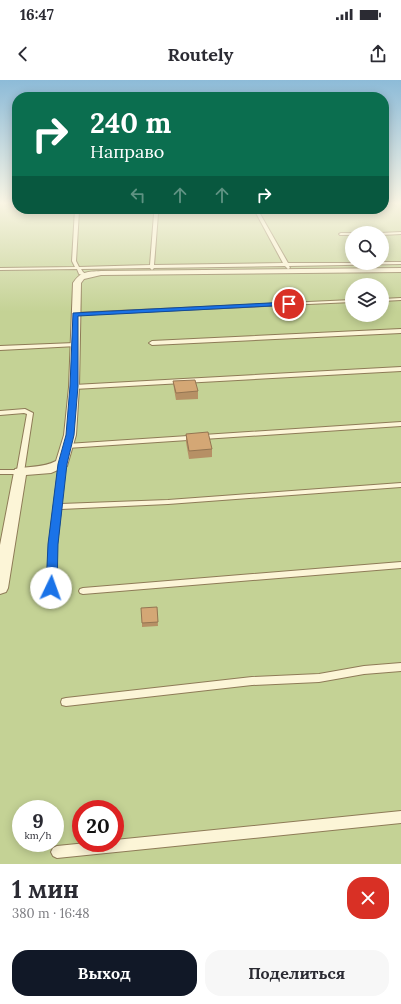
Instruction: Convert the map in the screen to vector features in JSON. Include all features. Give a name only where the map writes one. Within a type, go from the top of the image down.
[{"type":"street","points":[[0,584],[20,472],[51,469],[62,464],[70,435],[74,386],[77,283],[81,277],[101,273],[152,270],[288,268],[401,270]]},
{"type":"lane","points":[[75,239],[74,261],[81,273],[86,276]]},
{"type":"lane","points":[[0,269],[77,267],[152,270],[154,239]]},
{"type":"lane","points":[[273,239],[288,268],[401,264]]},
{"type":"lane","points":[[389,300],[401,299]]},
{"type":"lane","points":[[75,314],[345,301]]},
{"type":"lane","points":[[152,343],[401,331]]},
{"type":"lane","points":[[0,348],[75,345]]},
{"type":"lane","points":[[74,386],[401,369]]},
{"type":"lane","points":[[0,413],[25,411],[30,413],[20,472],[0,472]]},
{"type":"lane","points":[[67,446],[401,424]]},
{"type":"lane","points":[[51,588],[53,544],[62,464]]},
{"type":"lane","points":[[57,507],[168,502],[401,485]]},
{"type":"lane","points":[[83,591],[401,565]]},
{"type":"lane","points":[[66,702],[252,681],[319,678],[364,670],[401,667]]},
{"type":"lane","points":[[64,851],[401,817]]},
{"type":"green space","points":[[0,239],[345,239],[345,270],[389,270],[389,239],[401,239],[401,864],[0,864]]},
{"type":"building","points":[[195,380],[198,391],[176,393],[173,381]]},
{"type":"building","points":[[208,432],[212,449],[189,451],[186,434]]},
{"type":"building","points":[[157,607],[158,622],[142,623],[141,608]]},
{"type":"route","points":[[51,588],[53,544],[62,464],[70,435],[74,386],[75,314],[289,304]]}]
